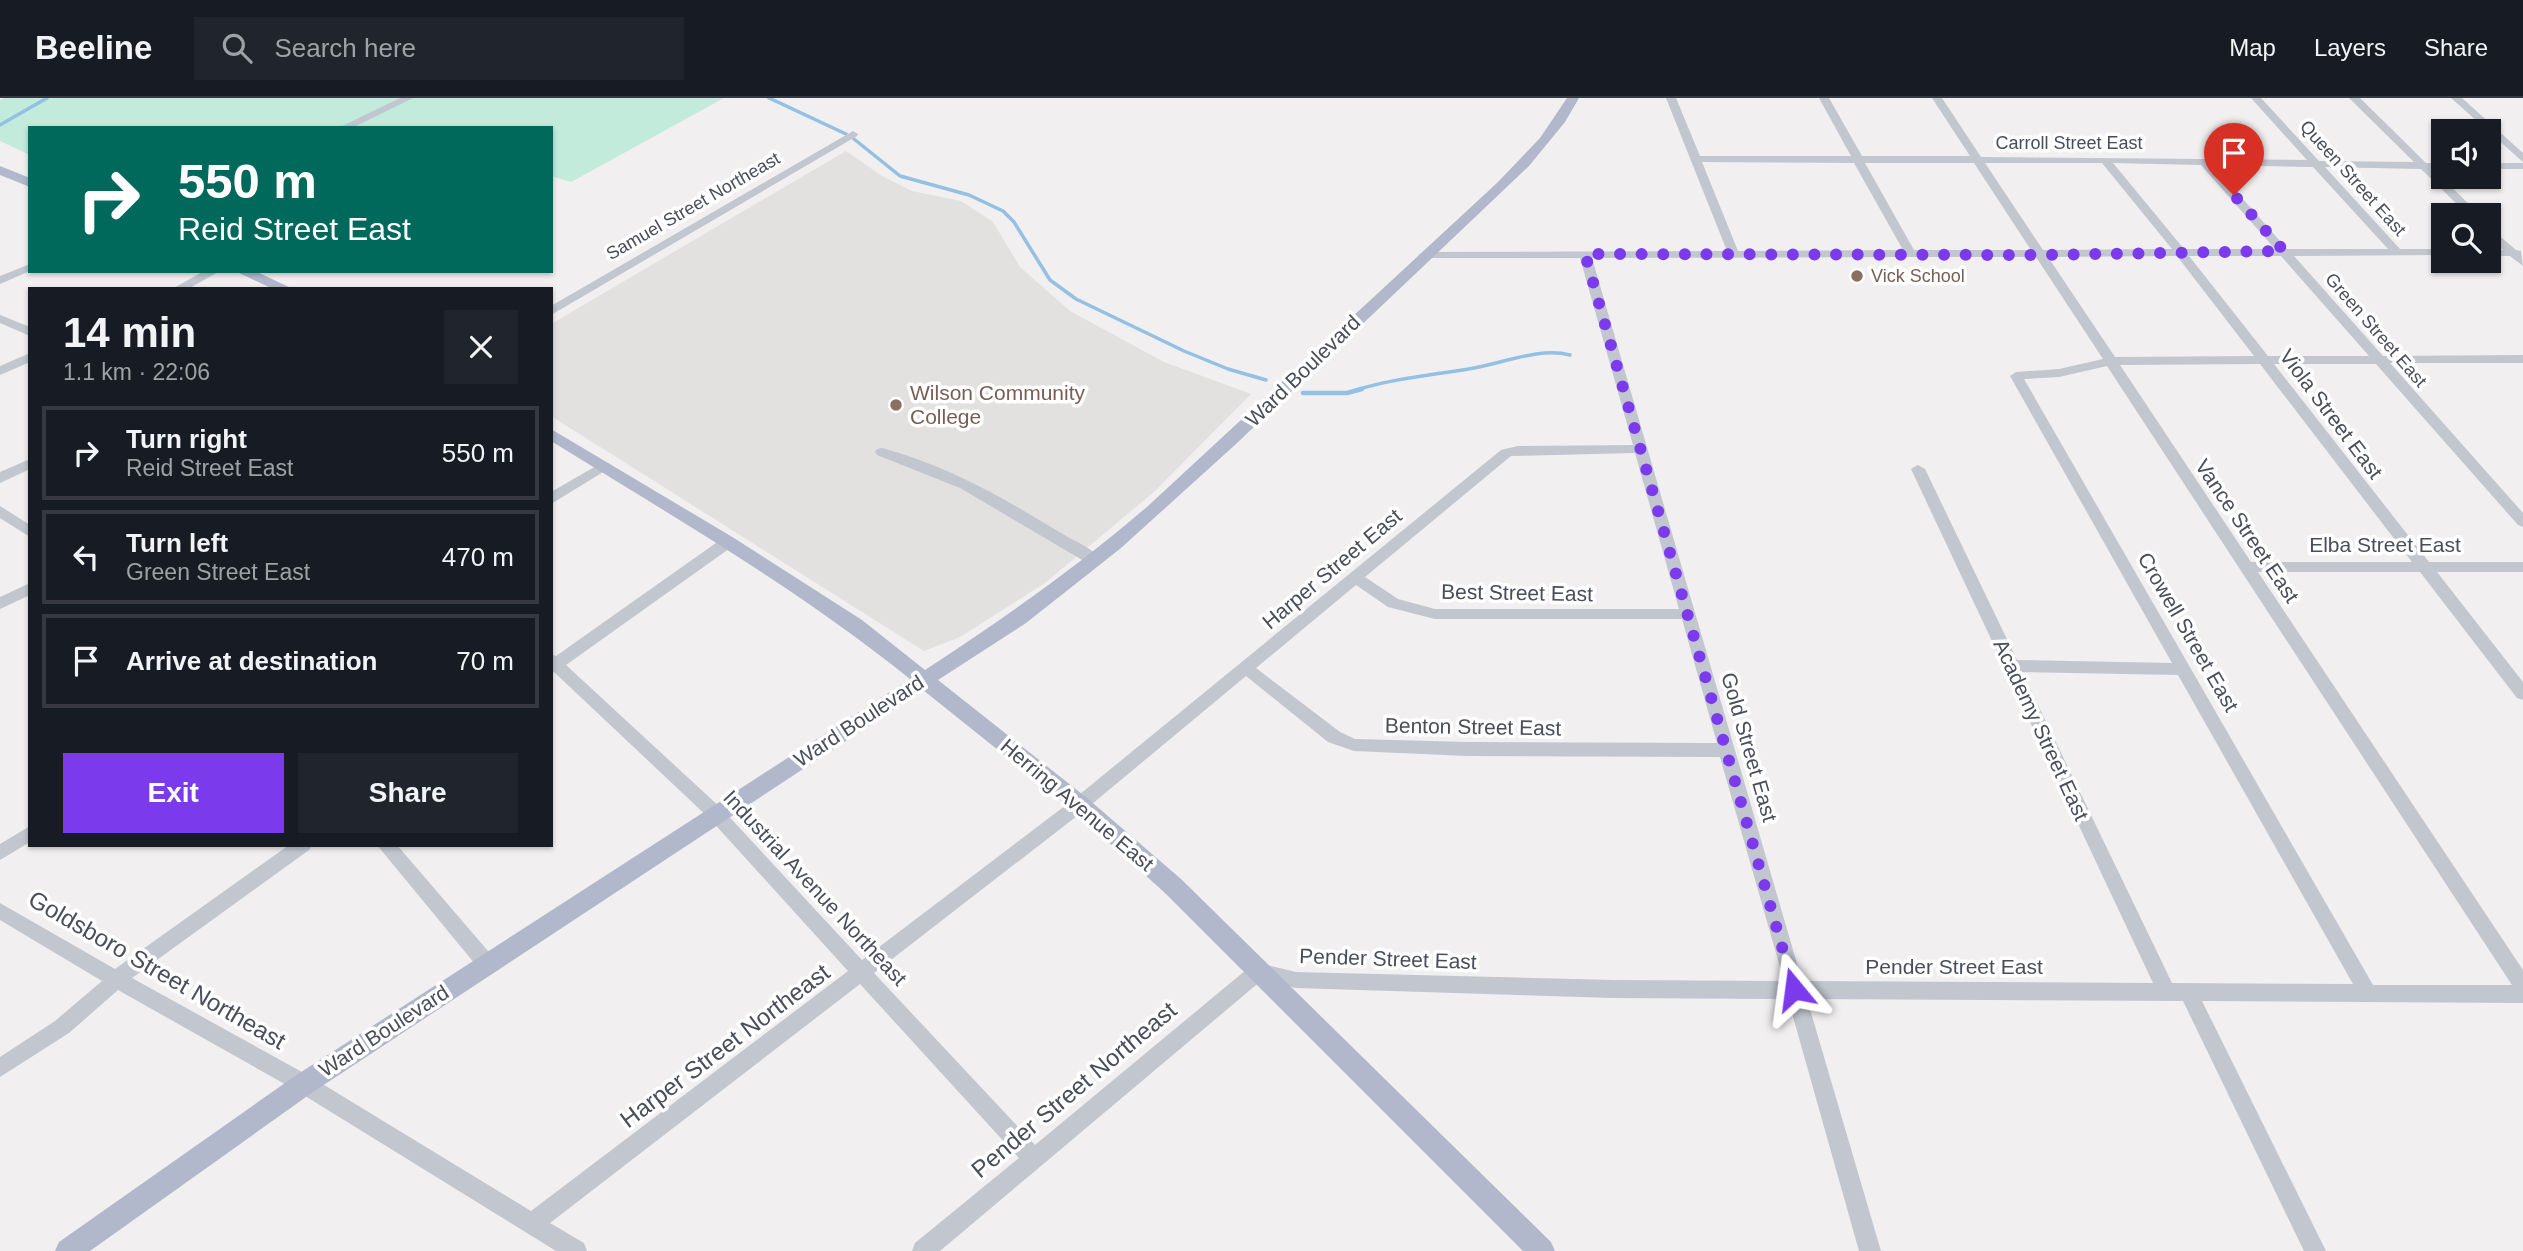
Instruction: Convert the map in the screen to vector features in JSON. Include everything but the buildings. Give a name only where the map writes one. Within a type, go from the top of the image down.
[{"type":"main road","name":"Ward Boulevard","points":[[68,1251],[304,1084],[1019,618],[1094,560],[1216,454],[1543,142],[1564,116],[1573,98]]},
{"type":"main road","points":[[0,170],[28,182]]},
{"type":"main road","points":[[247,273],[281,287]]},
{"type":"main road","name":"Herring Avenue East","points":[[553,435],[729,542],[855,625],[1080,804],[1173,886],[1542,1251]]},
{"type":"street","points":[[347,126],[408,98]]},
{"type":"street","points":[[1671,98],[1734,254]]},
{"type":"street","points":[[1824,98],[1911,255]]},
{"type":"street","name":"Vance Street East","points":[[1937,98],[2523,986]]},
{"type":"street","name":"Queen Street East","points":[[2256,98],[2397,252]]},
{"type":"street","points":[[2354,98],[2462,203]]},
{"type":"street","points":[[2456,98],[2523,159]]},
{"type":"street","name":"Samuel Street Northeast","points":[[553,310],[853,134]]},
{"type":"street","name":"Carroll Street East","points":[[1696,159],[2105,160],[2431,166]]},
{"type":"street","name":"Viola Street East","points":[[2105,160],[2180,252],[2523,694]]},
{"type":"street","name":"Green Street East","points":[[2204,162],[2523,522]]},
{"type":"street","points":[[2501,166],[2523,166]]},
{"type":"street","points":[[2501,239],[2518,253],[2523,263]]},
{"type":"street","points":[[1424,255],[2431,253]]},
{"type":"street","name":"Gold Street East","points":[[1585,254],[1870,1251]]},
{"type":"street","points":[[0,279],[28,268]]},
{"type":"street","points":[[182,287],[210,273]]},
{"type":"street","points":[[0,319],[28,331]]},
{"type":"street","points":[[0,371],[28,358]]},
{"type":"street","points":[[2110,361],[2523,359]]},
{"type":"street","name":"Crowell Street East","points":[[2110,361],[2059,373],[2016,376],[2368,993]]},
{"type":"street","name":"Harper Street East","points":[[1080,804],[1506,453],[1518,450],[1641,449]]},
{"type":"street","points":[[882,452],[920,463],[1020,516],[1094,560]]},
{"type":"street","points":[[0,478],[28,464]]},
{"type":"street","points":[[553,498],[603,466]]},
{"type":"street","name":"Academy Street East","points":[[1917,469],[2166,992]]},
{"type":"street","points":[[0,511],[28,531]]},
{"type":"street","points":[[553,664],[729,542]]},
{"type":"street","name":"Elba Street East","points":[[2246,567],[2523,567]]},
{"type":"street","name":"Best Street East","points":[[1355,577],[1393,603],[1435,614],[1687,614]]},
{"type":"street","points":[[0,604],[28,589]]},
{"type":"street","name":"Industrial Avenue Northeast","points":[[553,664],[716,814],[1034,1158]]},
{"type":"street","points":[[2011,666],[2185,669]]},
{"type":"street","name":"Benton Street East","points":[[1246,668],[1334,737],[1354,745],[1494,749],[1726,750]]},
{"type":"street","name":"Harper Street Northeast","points":[[532,1224],[1080,804]]},
{"type":"street","points":[[0,853],[28,834]]},
{"type":"street","points":[[0,1068],[91,1006],[117,978],[300,847]]},
{"type":"street","points":[[388,847],[487,964]]},
{"type":"street","name":"Goldsboro Street Northeast","points":[[0,911],[191,1023],[304,1084],[576,1251]]},
{"type":"street","name":"Pender Street East","points":[[1259,971],[1296,980],[1613,989],[2523,994]]},
{"type":"street","name":"Pender Street Northeast","points":[[923,1251],[1259,971]]},
{"type":"street","points":[[2188,992],[2315,1251]]},
{"type":"shaded area","name":"Wilson Community College","points":[[846,151],[882,176],[912,191],[961,201],[993,222],[1020,267],[1070,311],[1164,362],[1251,394],[1155,491],[1045,583],[960,637],[924,651],[553,417],[553,323]]},
{"type":"green space","points":[[724,98],[571,182],[553,177],[553,126],[28,126],[28,154],[0,141],[0,100]]},
{"type":"waterway","points":[[0,125],[47,98]]},
{"type":"waterway","points":[[769,98],[846,134]]},
{"type":"waterway","points":[[854,139],[900,176],[969,195],[1003,211],[1014,222],[1050,280],[1076,299],[1184,351],[1228,369],[1266,380]]},
{"type":"waterway","points":[[1356,390],[1534,354],[1570,355]]},
{"type":"waterway","points":[[1303,393],[1347,393],[1362,389]]},
{"type":"place","name":"Vick School","points":[[1857,276]]},
{"type":"place","name":"Wilson Community College","points":[[896,405]]},
{"type":"route","points":[[1794,989],[1585,254],[2040,255],[2284,251],[2234,195]]}]
